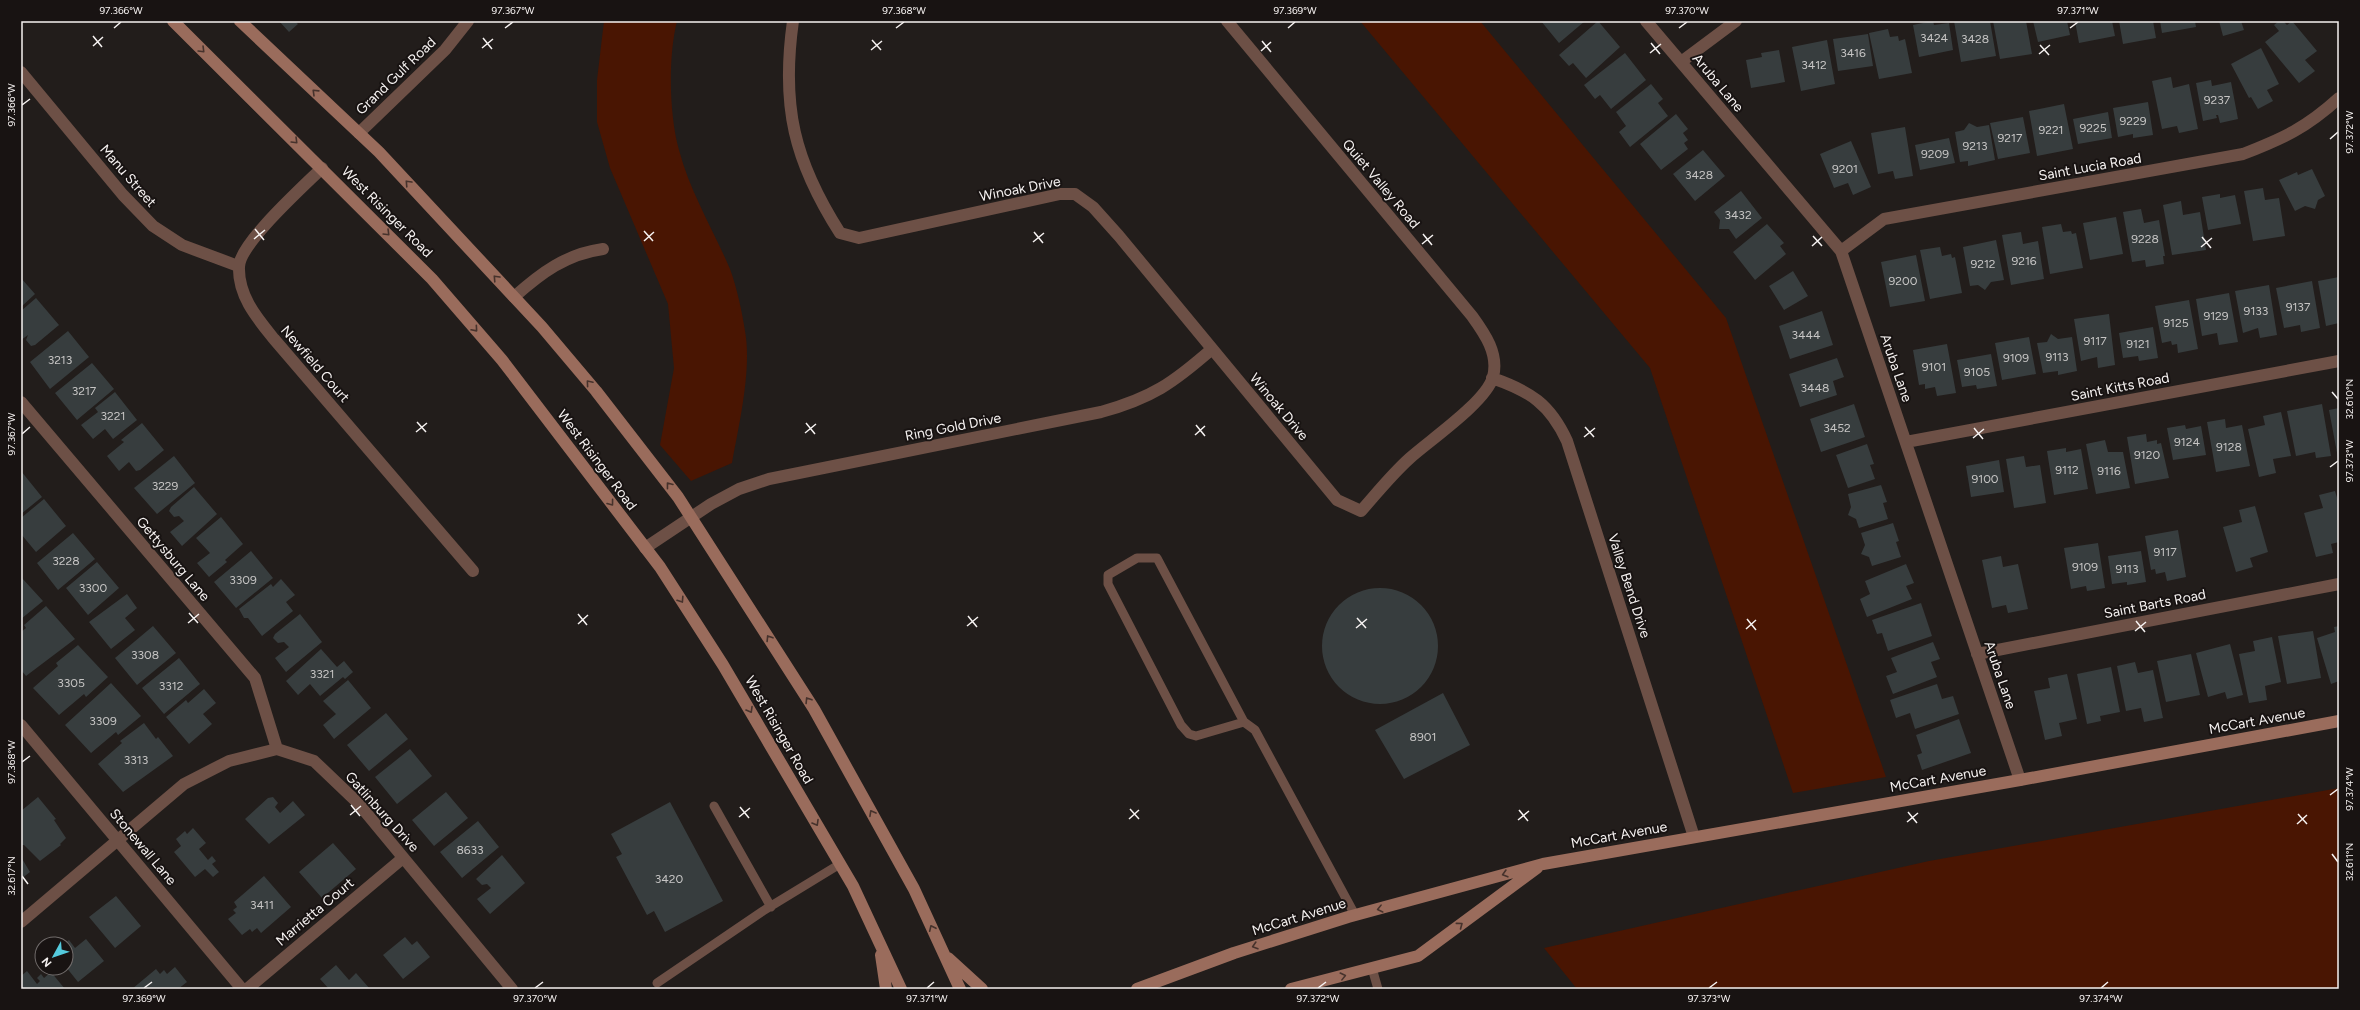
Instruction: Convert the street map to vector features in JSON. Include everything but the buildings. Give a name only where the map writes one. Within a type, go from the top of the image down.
[{"type":"main road","points":[[240,21],[379,152],[514,297],[596,391],[678,497],[814,709],[914,889],[960,989]]},
{"type":"main road","name":"West Risinger Road","points":[[175,22],[432,278],[502,360],[645,548],[723,665],[840,864],[879,940],[901,989]]},
{"type":"main road","name":"McCart Avenue","points":[[1137,989],[1234,953],[1356,915],[1543,864],[2020,780],[2339,721]]},
{"type":"main road","name":"McCart Avenue","points":[[1291,989],[1418,956],[1543,864]]},
{"type":"main road","points":[[879,940],[886,989]]},
{"type":"main road","points":[[943,953],[982,989]]},
{"type":"street","name":"Grand Gulf Road","points":[[359,133],[445,50],[468,21]]},
{"type":"street","name":"Winoak Drive","points":[[793,21],[788,68],[788,97],[793,133],[807,170],[829,216],[840,233],[859,238],[1060,194],[1075,194],[1093,207],[1119,236],[1337,500],[1360,511]]},
{"type":"street","name":"Quiet Valley Road","points":[[1227,21],[1472,316],[1486,335],[1492,350],[1494,366],[1492,378],[1485,391],[1467,411],[1410,458],[1360,511]]},
{"type":"street","name":"Aruba Lane","points":[[1646,21],[1841,250],[2020,780]]},
{"type":"street","points":[[1681,62],[1736,21]]},
{"type":"street","name":"Manu Street","points":[[21,72],[123,195],[153,226],[182,245],[238,266]]},
{"type":"street","name":"Saint Lucia Road","points":[[1841,250],[1884,219],[2243,154],[2286,138],[2318,117],[2339,98]]},
{"type":"street","points":[[238,266],[247,245],[322,168]]},
{"type":"street","points":[[514,297],[538,275],[562,260],[584,252],[603,249]]},
{"type":"street","name":"Newfield Court","points":[[238,266],[242,292],[253,314],[473,571]]},
{"type":"street","name":"Ring Gold Drive","points":[[645,548],[691,517],[739,489],[769,479],[1101,412],[1130,404],[1155,393],[1177,378],[1212,349]]},
{"type":"street","name":"Saint Kitts Road","points":[[1906,442],[2339,361]]},
{"type":"street","name":"Valley Bend Drive","points":[[1492,378],[1528,393],[1545,406],[1558,424],[1567,441],[1694,837]]},
{"type":"street","name":"Gettysburg Lane","points":[[21,402],[255,678],[277,749]]},
{"type":"street","name":"Saint Barts Road","points":[[1977,654],[2339,584]]},
{"type":"street","name":"Stonewall Lane","points":[[21,725],[242,989]]},
{"type":"street","points":[[21,922],[184,784],[229,761],[277,749]]},
{"type":"street","name":"Gatlinburg Drive","points":[[277,749],[314,761],[358,803],[512,989]]},
{"type":"street","name":"Marrietta Court","points":[[247,989],[403,858]]},
{"type":"lane","points":[[1244,722],[1196,736],[1189,734],[1181,725],[1108,584],[1108,575],[1137,558],[1157,558],[1244,722],[1255,730],[1263,743],[1356,915]]},
{"type":"lane","points":[[714,806],[771,907]]},
{"type":"lane","points":[[658,983],[771,907],[840,864]]},
{"type":"lane","points":[[1372,968],[1378,989]]},
{"type":"shaded area","points":[[604,21],[677,21],[672,51],[671,86],[673,120],[679,150],[689,181],[730,269],[737,292],[745,331],[747,346],[746,379],[732,463],[691,481],[660,445],[674,368],[668,304],[610,168],[597,122],[597,80]]},
{"type":"shaded area","points":[[1360,21],[1480,21],[1726,318],[1886,777],[1793,793],[1650,368]]},
{"type":"shaded area","points":[[2339,788],[2339,989],[1577,989],[1544,948],[1929,861]]}]
